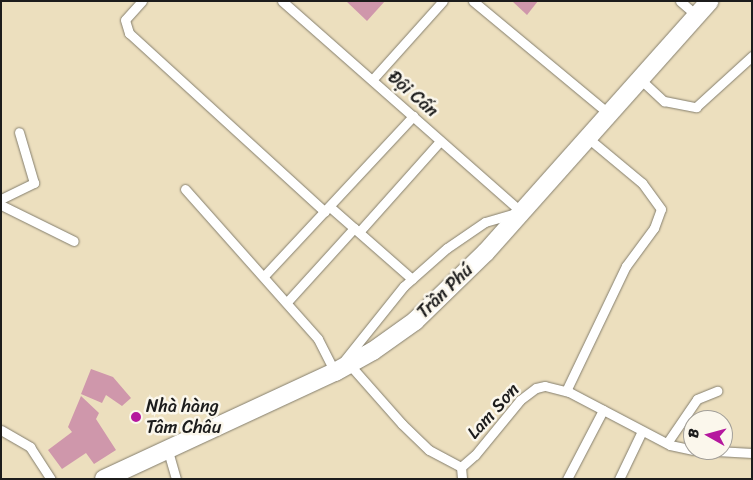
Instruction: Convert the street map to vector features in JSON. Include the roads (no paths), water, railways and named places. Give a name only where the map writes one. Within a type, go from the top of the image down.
[{"type":"highway","name":"Trần Phú","points":[[104,479],[168,451],[342,368],[415,320],[521,212],[710,1]]},
{"type":"street","points":[[142,1],[125,20],[129,33],[327,210],[356,230],[412,279]]},
{"type":"street","name":"Đội Cấn","points":[[282,1],[521,212]]},
{"type":"street","points":[[372,80],[443,1]]},
{"type":"street","points":[[473,1],[609,114]]},
{"type":"street","points":[[680,1],[697,16]]},
{"type":"street","points":[[640,80],[664,101],[696,107],[752,56]]},
{"type":"street","points":[[264,276],[413,116]]},
{"type":"street","points":[[1,199],[34,183],[19,132]]},
{"type":"street","points":[[566,391],[626,266],[654,228],[661,209],[642,183],[588,138]]},
{"type":"street","points":[[287,302],[440,141]]},
{"type":"street","points":[[185,189],[287,302],[342,368],[429,450],[460,467],[462,479]]},
{"type":"street","points":[[1,204],[74,241]]},
{"type":"street","points":[[342,368],[412,279],[447,248],[485,222],[521,212]]},
{"type":"street","name":"Lam Sơn","points":[[460,467],[475,455],[520,400],[536,388],[545,386],[566,391],[667,444],[683,448]]},
{"type":"street","points":[[667,444],[697,399],[717,391]]},
{"type":"street","points":[[567,479],[603,410]]},
{"type":"street","points":[[1,430],[30,446],[51,479]]},
{"type":"street","points":[[619,479],[642,431]]},
{"type":"street","points":[[168,451],[176,479]]},
{"type":"street","points":[[733,452],[752,453]]},
{"type":"place","name":"Nhà hàng Tâm Châu","points":[[136,417]]}]
